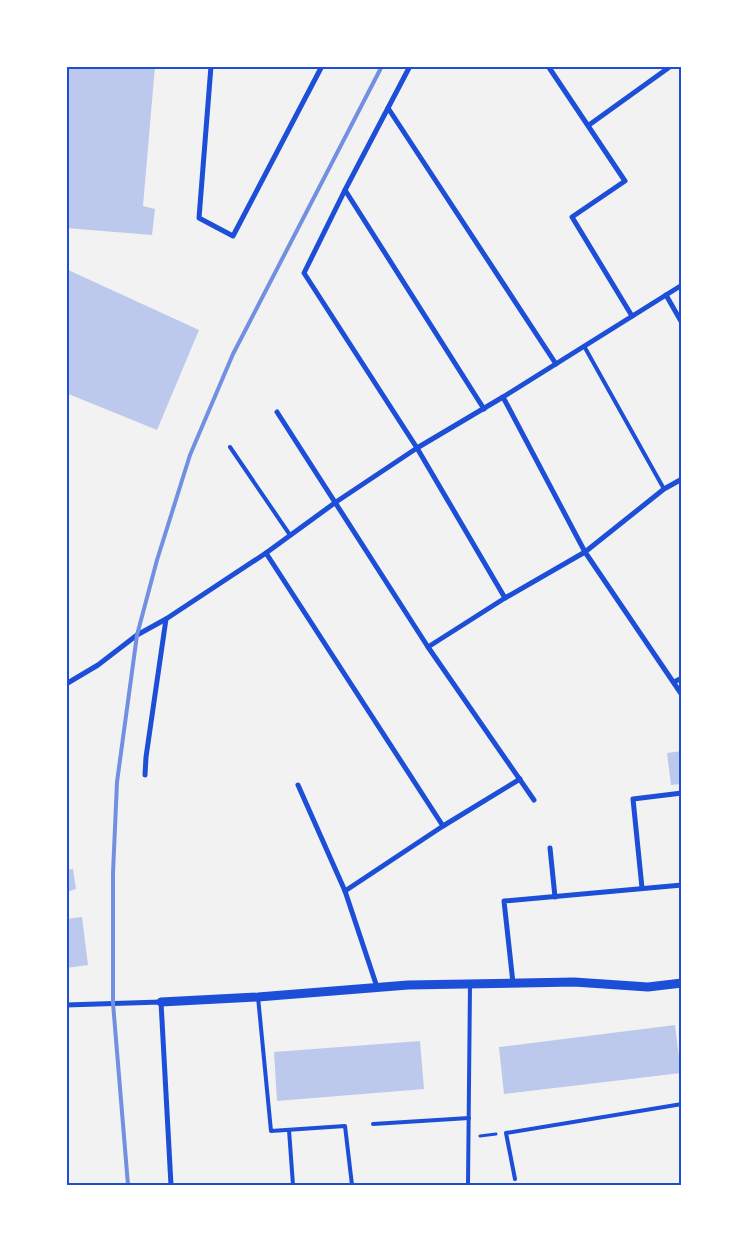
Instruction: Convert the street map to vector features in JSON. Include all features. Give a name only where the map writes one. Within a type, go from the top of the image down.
[{"type":"street","points":[[210,66],[199,218],[233,236],[322,66]]},
{"type":"street","points":[[410,66],[304,273],[417,448],[505,598]]},
{"type":"street","points":[[548,66],[625,181],[572,217],[632,316]]},
{"type":"street","points":[[589,125],[671,66]]},
{"type":"street","points":[[388,108],[556,364]]},
{"type":"street","points":[[345,190],[484,409]]},
{"type":"street","points":[[66,684],[98,665],[136,635],[166,619],[417,448],[484,409],[682,285]]},
{"type":"street","points":[[666,295],[682,323]]},
{"type":"street","points":[[503,397],[585,552],[682,695]]},
{"type":"street","points":[[277,412],[428,647],[534,800]]},
{"type":"street","points":[[428,647],[505,598],[585,552],[664,489],[682,479]]},
{"type":"street","points":[[266,552],[443,826]]},
{"type":"street","points":[[145,775],[166,619]]},
{"type":"street","points":[[674,682],[682,678]]},
{"type":"street","points":[[345,891],[443,826],[520,779]]},
{"type":"street","points":[[298,785],[345,891],[377,987]]},
{"type":"street","points":[[642,888],[632,799],[682,794]]},
{"type":"street","points":[[550,848],[555,896]]},
{"type":"street","points":[[513,983],[504,901],[682,885]]},
{"type":"street","points":[[66,1005],[258,997],[377,987],[470,983],[574,982],[648,987],[682,983]]},
{"type":"street","points":[[161,1002],[171,1185]]},
{"type":"lane","points":[[584,346],[664,489]]},
{"type":"lane","points":[[230,447],[290,535]]},
{"type":"lane","points":[[468,1185],[470,983]]},
{"type":"lane","points":[[258,997],[271,1131],[345,1126],[352,1185]]},
{"type":"lane","points":[[514,1179],[506,1133],[682,1104]]},
{"type":"lane","points":[[373,1124],[469,1118]]},
{"type":"lane","points":[[289,1130],[293,1185]]},
{"type":"path","points":[[469,1138],[506,1133]]},
{"type":"building","points":[[66,66],[155,66],[143,206],[155,209],[152,235],[66,228]]},
{"type":"building","points":[[66,269],[199,330],[157,430],[66,393]]},
{"type":"building","points":[[682,751],[682,784],[671,785],[667,753]]},
{"type":"building","points":[[73,869],[76,889],[66,892],[66,870]]},
{"type":"building","points":[[82,917],[88,965],[66,968],[66,919]]},
{"type":"building","points":[[675,1025],[681,1073],[504,1094],[499,1047]]},
{"type":"building","points":[[420,1041],[424,1089],[277,1101],[274,1052]]},
{"type":"railway","points":[[128,1185],[113,1003],[113,873],[117,782],[137,635],[157,560],[190,455],[233,354],[382,66]]}]
